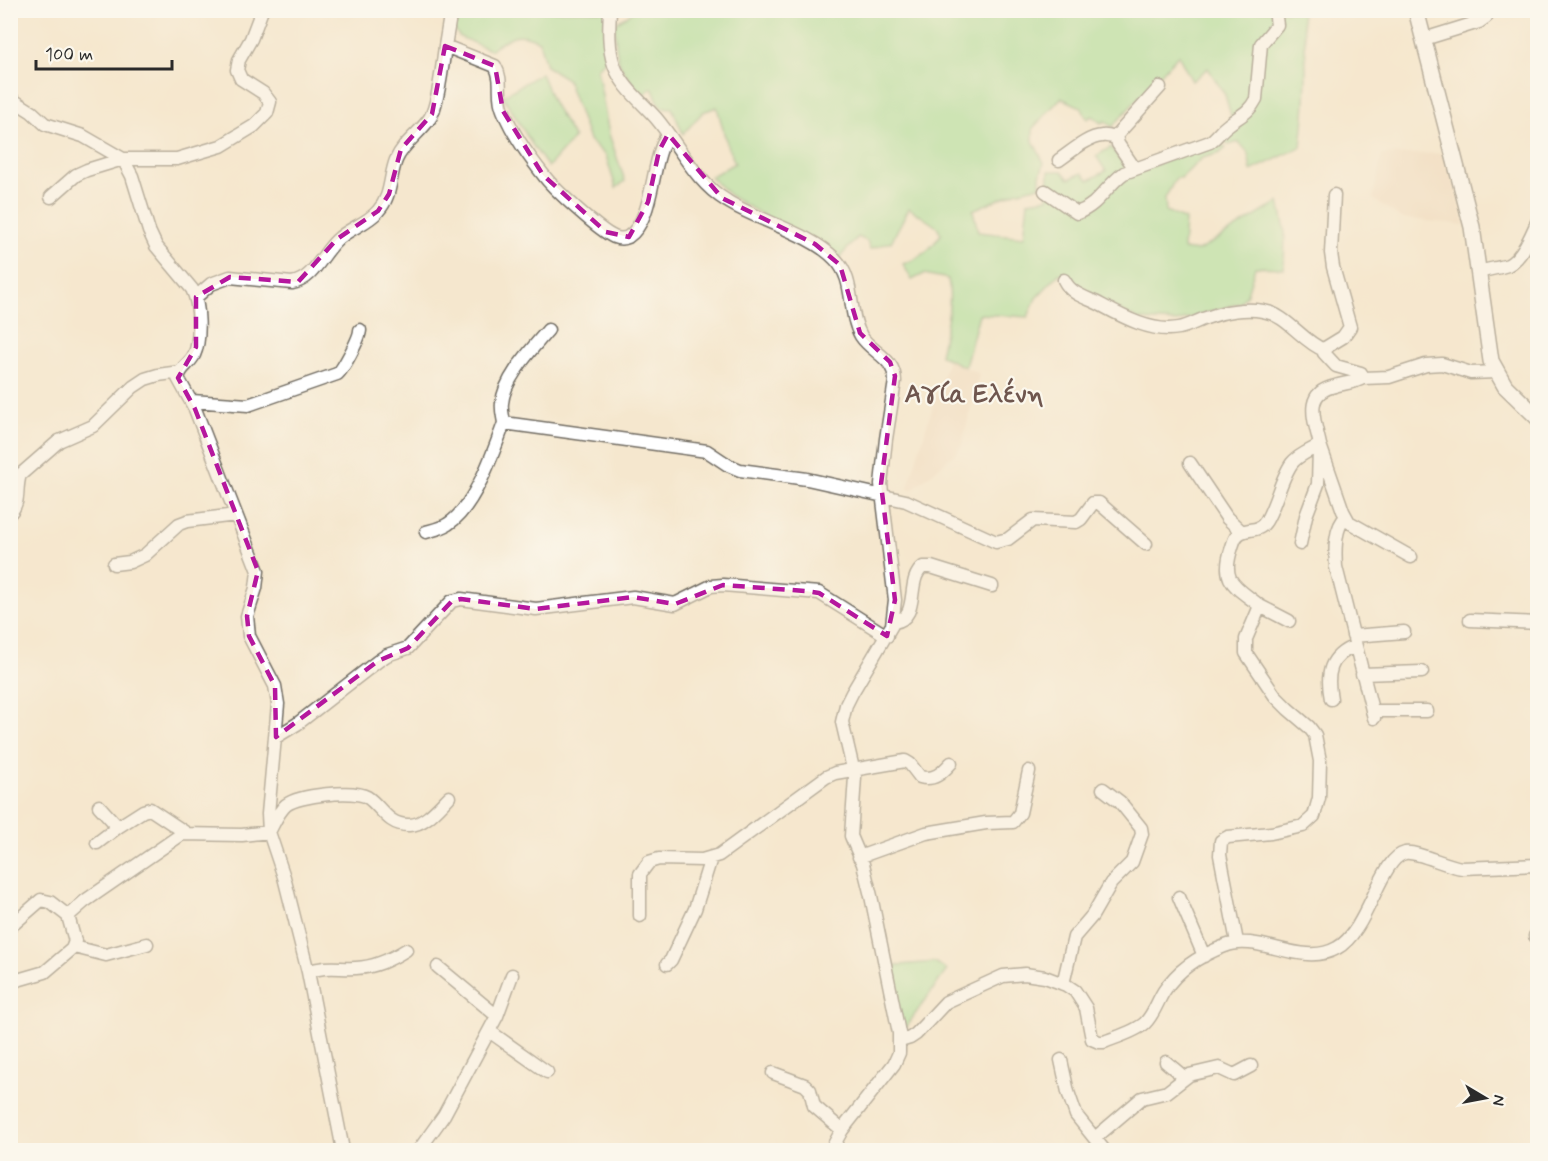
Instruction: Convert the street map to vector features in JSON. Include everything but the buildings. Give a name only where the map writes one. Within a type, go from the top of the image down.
[{"type":"main road","points":[[1416,10],[1467,204],[1479,272],[1489,354],[1505,386],[1538,418]]},
{"type":"street","points":[[51,197],[81,172],[123,159],[177,159],[221,146],[240,135],[267,113],[270,106],[267,96],[241,79],[237,70],[239,60],[251,39],[262,10]]},
{"type":"street","points":[[196,297],[212,284],[230,278],[298,282],[308,276],[337,239],[370,219],[378,211],[389,194],[393,170],[401,149],[432,114],[451,10]]},
{"type":"street","points":[[610,10],[611,51],[617,72],[627,87],[668,134],[703,180],[722,198],[815,244],[832,256],[842,268],[848,282],[860,333],[870,346],[890,362],[894,372],[895,381],[883,463],[882,496],[895,600],[894,621],[844,711],[843,728],[854,770],[855,790],[850,832],[853,845],[866,873],[900,1041],[899,1053],[894,1064],[843,1130],[831,1150]]},
{"type":"street","points":[[1045,191],[1077,213],[1089,208],[1111,182],[1124,173],[1210,142],[1252,107],[1258,87],[1261,44],[1277,25],[1275,10]]},
{"type":"street","points":[[1424,39],[1479,22],[1486,17],[1488,10]]},
{"type":"street","points":[[445,46],[495,66],[500,77],[499,96],[503,111],[536,165],[558,190],[614,237],[628,237],[639,224],[651,194],[659,151],[668,134]]},
{"type":"street","points":[[1135,169],[1116,138],[1119,131],[1160,87]]},
{"type":"street","points":[[10,98],[28,109],[45,124],[83,136],[123,159],[132,176],[156,246],[196,297],[196,347],[193,357],[180,372],[179,381],[192,401],[258,571],[256,588],[247,616],[249,636],[275,686],[278,704],[268,814],[269,832],[284,877],[308,972],[343,1150]]},
{"type":"street","points":[[1059,160],[1095,138],[1101,136],[1116,138]]},
{"type":"street","points":[[1324,350],[1347,333],[1350,327],[1336,280],[1331,253],[1334,195]]},
{"type":"street","points":[[1479,272],[1514,261],[1538,220]]},
{"type":"street","points":[[1064,280],[1073,292],[1118,315],[1159,327],[1177,328],[1229,312],[1260,310],[1269,312],[1283,319],[1313,346],[1324,350]]},
{"type":"street","points":[[192,401],[248,405],[339,373],[358,340],[360,330]]},
{"type":"street","points":[[426,532],[448,524],[465,507],[480,483],[504,423],[502,403],[506,388],[520,363],[548,330]]},
{"type":"street","points":[[1324,350],[1325,355],[1336,366],[1363,374],[1363,378]]},
{"type":"street","points":[[1412,557],[1357,528],[1346,517],[1320,445],[1313,407],[1317,395],[1326,388],[1363,378],[1389,377],[1426,365],[1442,364],[1471,373],[1496,372]]},
{"type":"street","points":[[10,513],[17,503],[20,475],[59,441],[93,426],[133,387],[145,379],[180,372]]},
{"type":"street","points":[[504,423],[696,448],[715,455],[728,465],[740,470],[807,479],[922,507],[996,542],[1008,539],[1033,520],[1076,522],[1082,519],[1093,503],[1099,502],[1146,544]]},
{"type":"street","points":[[1289,621],[1260,606],[1234,586],[1227,573],[1227,563],[1234,541],[1242,532],[1257,530],[1263,525],[1276,502],[1292,462],[1320,445]]},
{"type":"street","points":[[1299,544],[1318,484],[1320,445]]},
{"type":"street","points":[[1190,463],[1221,509],[1242,532]]},
{"type":"street","points":[[114,564],[130,562],[145,555],[183,523],[236,515]]},
{"type":"street","points":[[1346,517],[1342,520],[1339,530],[1336,558],[1339,584],[1373,715],[1427,711]]},
{"type":"street","points":[[894,621],[902,620],[907,615],[917,575],[923,567],[931,567],[992,586]]},
{"type":"street","points":[[276,737],[297,724],[378,661],[408,648],[452,601],[461,599],[536,609],[633,597],[675,604],[711,586],[723,585],[805,591],[819,593],[887,636]]},
{"type":"street","points":[[1237,942],[1220,855],[1221,842],[1226,837],[1271,833],[1307,823],[1317,810],[1320,792],[1318,748],[1312,731],[1278,700],[1246,653],[1246,639],[1260,606]]},
{"type":"street","points":[[1470,620],[1538,623]]},
{"type":"street","points":[[1331,699],[1328,685],[1329,675],[1341,652],[1354,641],[1404,632]]},
{"type":"street","points":[[1362,674],[1422,672]]},
{"type":"street","points":[[640,916],[639,880],[645,865],[659,859],[711,858],[725,851],[818,781],[835,773],[905,761],[920,777],[929,778],[939,775],[951,763]]},
{"type":"street","points":[[859,857],[926,832],[968,825],[1013,822],[1020,813],[1029,771]]},
{"type":"street","points":[[1063,984],[1074,937],[1092,916],[1111,883],[1132,862],[1141,838],[1142,831],[1138,825],[1115,797],[1103,789]]},
{"type":"street","points":[[269,832],[281,810],[296,800],[331,794],[360,794],[371,800],[386,816],[408,825],[422,821],[449,797]]},
{"type":"street","points":[[99,806],[118,827]]},
{"type":"street","points":[[97,843],[118,827],[150,809],[186,832],[242,835],[269,832]]},
{"type":"street","points":[[68,916],[85,901],[186,832]]},
{"type":"street","points":[[900,1041],[916,1034],[946,1002],[1003,976],[1034,974],[1063,984],[1075,991],[1086,1008],[1092,1039],[1104,1042],[1143,1024],[1152,1014],[1164,991],[1176,975],[1187,966],[1222,947],[1237,942],[1305,954],[1324,953],[1343,945],[1362,921],[1389,867],[1395,859],[1407,853],[1451,867],[1538,865]]},
{"type":"street","points":[[667,964],[695,909],[711,858]]},
{"type":"street","points":[[1179,897],[1204,956]]},
{"type":"street","points":[[10,927],[41,900],[50,902],[68,916],[75,941],[74,947],[45,972],[14,981],[10,986]]},
{"type":"street","points":[[74,947],[106,955],[147,944]]},
{"type":"street","points":[[308,972],[321,967],[374,966],[406,950]]},
{"type":"street","points":[[438,967],[497,1016]]},
{"type":"street","points":[[419,1150],[444,1115],[497,1016],[512,975]]},
{"type":"street","points":[[489,1031],[547,1072]]},
{"type":"street","points":[[1061,1060],[1076,1115],[1104,1150]]},
{"type":"street","points":[[1166,1062],[1185,1078]]},
{"type":"street","points":[[1095,1138],[1142,1098],[1167,1092],[1185,1078],[1220,1068],[1234,1075],[1251,1066]]},
{"type":"street","points":[[773,1073],[806,1085],[810,1090],[814,1106],[843,1130]]},
{"type":"highlighted area","points":[[445,46],[495,66],[503,111],[543,175],[606,232],[629,237],[648,202],[659,151],[668,134],[722,198],[815,244],[840,265],[860,333],[890,362],[895,376],[881,484],[895,600],[887,636],[819,593],[805,591],[723,585],[675,604],[633,597],[536,609],[461,599],[452,601],[408,648],[378,661],[276,737],[275,686],[249,636],[247,616],[258,571],[195,409],[178,378],[196,347],[196,297],[230,277],[298,282],[337,239],[378,211],[389,194],[401,149],[432,114]]},
{"type":"shaded area","points":[[1447,153],[1465,225],[1401,218],[1373,199],[1382,155]]},
{"type":"shaded area","points":[[948,359],[979,374],[962,445],[957,452],[912,490],[907,489]]},
{"type":"green space","points":[[635,10],[1301,11],[1306,79],[1301,147],[1251,171],[1248,153],[1239,142],[1229,145],[1221,138],[1234,126],[1225,95],[1208,68],[1192,81],[1178,55],[1112,127],[1105,121],[1101,123],[1092,116],[1087,119],[1081,107],[1061,98],[1033,128],[1033,141],[1044,163],[1040,186],[1015,192],[973,210],[978,232],[1024,237],[1028,201],[1048,198],[1049,171],[1062,171],[1069,179],[1082,173],[1089,180],[1106,171],[1096,156],[1111,147],[1130,174],[1218,141],[1226,148],[1220,153],[1202,158],[1181,178],[1176,178],[1165,198],[1166,211],[1185,220],[1183,249],[1198,251],[1279,202],[1285,230],[1284,268],[1255,267],[1247,294],[1240,303],[1177,322],[1139,320],[1070,286],[1068,275],[1059,274],[1036,298],[1028,317],[979,314],[965,367],[940,355],[949,307],[948,279],[924,274],[912,280],[903,264],[920,256],[933,245],[941,234],[937,227],[909,208],[891,242],[870,249],[867,241],[858,237],[839,258],[733,198],[710,177],[735,163],[728,148],[717,107],[703,112],[683,134],[672,108],[661,107],[652,88],[642,95],[623,70],[617,56],[615,24]]},
{"type":"green space","points":[[451,11],[607,11],[608,58],[597,68],[609,134],[625,181],[616,188],[606,156],[589,140],[567,79],[546,66],[539,41],[531,37],[513,36],[490,50],[460,37],[451,26]]},
{"type":"green space","points":[[541,73],[553,103],[574,138],[548,167],[503,96]]},
{"type":"green space","points":[[935,962],[947,970],[903,1031],[888,966]]},
{"type":"district","name":"Αγία Ελένη","points":[[974,395]]}]
